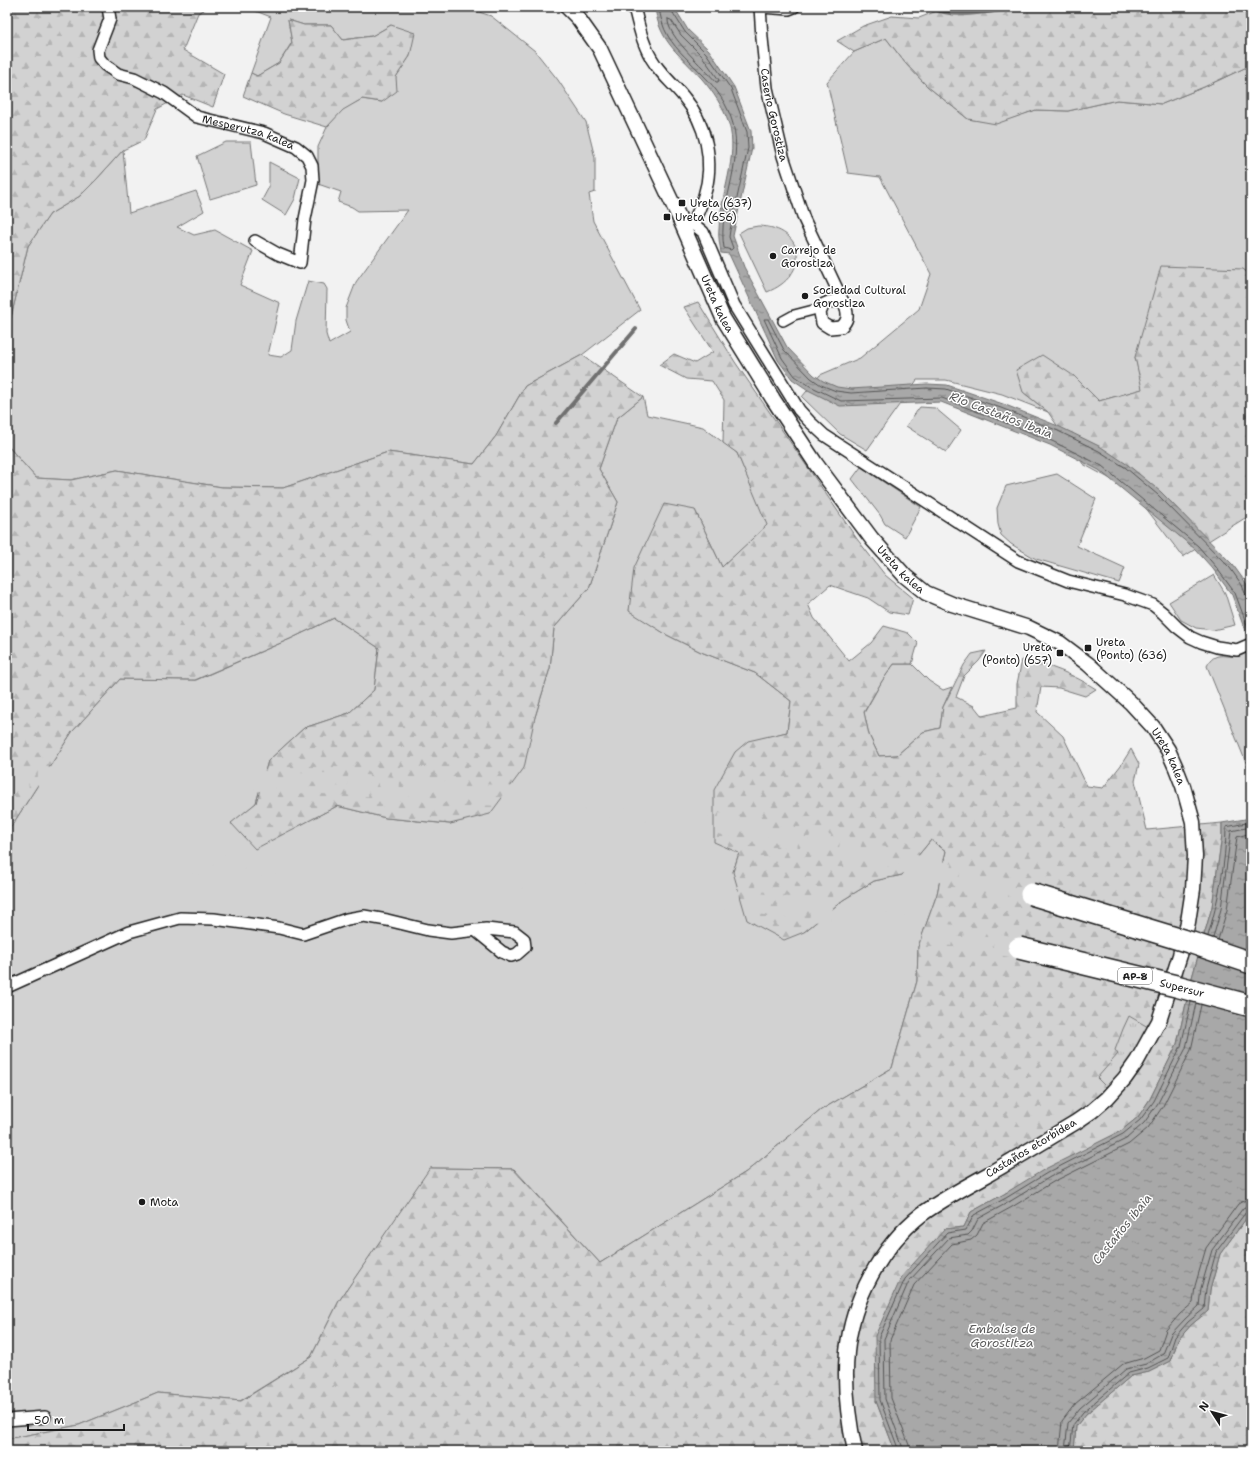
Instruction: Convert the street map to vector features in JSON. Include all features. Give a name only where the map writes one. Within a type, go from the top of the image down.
[{"type":"highway","points":[[1031,894],[1192,943],[1251,963]]},
{"type":"highway","name":"Supersur","points":[[1019,948],[1176,986],[1251,1006]]},
{"type":"street","name":"Mesperutza kalea","points":[[108,7],[110,19],[98,50],[99,58],[105,65],[118,74],[134,78],[164,93],[197,117],[264,133],[296,147],[307,156],[312,166],[313,180],[304,219],[300,263],[278,254],[255,241]]},
{"type":"street","name":"Ureta kalea","points":[[567,7],[578,18],[600,49],[688,226],[723,318],[773,399],[816,464],[872,539],[905,576],[926,593],[952,604],[1039,632],[1060,643],[1088,664],[1131,703],[1153,727],[1168,750],[1184,786],[1193,822]]},
{"type":"street","points":[[634,7],[639,29],[646,48],[655,64],[694,109],[703,128],[708,150],[708,173],[705,192],[698,213],[688,226]]},
{"type":"street","name":"Caserio Gorostiza","points":[[794,7],[761,7],[762,38],[767,88],[783,156],[804,219],[844,304]]},
{"type":"street","name":"Ureta kalea","points":[[688,226],[703,232],[734,305],[798,410],[824,436],[1018,561],[1068,581],[1125,595],[1153,605],[1177,627],[1190,637],[1201,642],[1237,650],[1249,645]]},
{"type":"street","points":[[783,320],[794,315],[821,308],[824,304],[833,300],[844,304],[848,314],[847,319],[841,327],[830,328],[822,323],[820,318],[821,308]]},
{"type":"street","name":"Castaños etorbidea","points":[[855,1451],[852,1439],[846,1385],[847,1352],[850,1332],[856,1310],[879,1263],[903,1232],[922,1215],[953,1194],[1076,1122],[1107,1098],[1125,1078],[1137,1061],[1158,1021],[1180,955],[1188,922],[1193,889],[1195,856],[1193,822]]},
{"type":"street","points":[[7,987],[129,932],[180,918],[214,919],[279,928],[303,934],[347,919],[364,916],[428,930],[451,933],[475,930]]},
{"type":"street","points":[[7,1420],[45,1417]]},
{"type":"green space","points":[[7,7],[209,7],[198,13],[183,50],[224,74],[213,107],[183,95],[157,109],[144,140],[123,150],[80,196],[50,214],[28,246],[7,334]]},
{"type":"green space","points":[[245,7],[464,7],[491,16],[535,51],[558,80],[586,122],[595,158],[595,192],[589,194],[593,221],[640,310],[582,355],[525,386],[496,436],[474,464],[388,452],[283,488],[222,487],[117,470],[71,480],[36,478],[7,445],[7,334],[28,246],[50,214],[80,196],[123,150],[129,213],[196,191],[204,211],[177,227],[194,235],[215,230],[253,251],[240,285],[280,303],[268,355],[281,357],[292,350],[296,321],[308,281],[324,284],[327,289],[326,334],[329,344],[350,332],[346,320],[346,308],[356,282],[408,210],[358,211],[338,202],[341,192],[318,184],[318,147],[327,127],[343,109],[362,99],[382,102],[410,56],[391,25],[372,36],[343,40],[331,25],[304,25],[288,20],[292,42],[279,63],[257,76],[251,73],[271,17]]},
{"type":"green space","points":[[947,7],[1251,7],[1251,65],[1204,87],[1162,104],[1117,100],[1068,111],[1036,110],[996,124],[968,119],[927,86],[906,64],[886,38],[854,52],[837,41],[863,26],[892,16],[919,18]]},
{"type":"green space","points":[[288,20],[304,25],[331,25],[343,40],[372,36],[391,25],[415,33],[410,56],[396,77],[397,91],[382,102],[362,99],[343,110],[327,127],[284,114],[243,96],[251,73],[257,76],[279,63],[292,43]]},
{"type":"green space","points":[[886,38],[906,64],[927,86],[968,119],[996,123],[1036,110],[1068,111],[1117,100],[1162,104],[1204,87],[1251,65],[1251,276],[1243,269],[1135,357],[1143,389],[1099,401],[1074,376],[1023,392],[1048,412],[1002,394],[946,380],[917,380],[867,450],[840,434],[802,397],[820,375],[860,358],[919,309],[931,274],[880,177],[848,173],[827,82],[854,52]]},
{"type":"green space","points":[[226,142],[251,142],[256,185],[210,199],[197,156]]},
{"type":"green space","points":[[269,162],[300,178],[295,199],[286,215],[262,200],[269,187]]},
{"type":"green space","name":"Carrejo de Gorostiza","points":[[758,226],[774,228],[786,234],[794,243],[797,253],[796,264],[791,275],[781,285],[767,292],[739,233],[747,228]]},
{"type":"green space","points":[[1161,266],[1243,269],[1251,276],[1251,521],[1245,518],[1183,557],[1145,507],[1118,483],[1083,464],[1048,412],[1023,392],[1016,370],[1042,355],[1074,376],[1099,401],[1142,389],[1135,357]]},
{"type":"green space","points":[[698,302],[735,362],[857,539],[885,575],[913,598],[908,615],[889,612],[868,598],[830,585],[808,604],[814,618],[849,661],[871,643],[884,626],[908,633],[918,643],[912,664],[894,664],[864,712],[869,735],[879,756],[897,755],[923,732],[940,728],[943,707],[964,665],[972,654],[986,651],[979,661],[964,676],[956,697],[974,706],[982,716],[1017,708],[1017,684],[1022,660],[1051,667],[1079,679],[1096,689],[1085,696],[1059,688],[1041,687],[1037,712],[1063,736],[1087,786],[1103,788],[1121,765],[1131,749],[1139,764],[1135,781],[1147,830],[1222,823],[1222,835],[1212,907],[1191,981],[1177,1044],[1150,1099],[1138,1117],[1121,1131],[971,1212],[964,1227],[945,1229],[876,1401],[895,1451],[7,1451],[7,1439],[79,1425],[158,1393],[241,1401],[311,1357],[339,1301],[430,1168],[513,1169],[600,1263],[746,1172],[821,1110],[892,1068],[917,981],[918,947],[937,894],[946,851],[931,840],[902,875],[874,881],[843,900],[804,932],[784,940],[747,920],[733,872],[739,853],[714,842],[714,790],[735,752],[748,741],[787,732],[791,701],[755,673],[701,652],[667,635],[629,611],[634,568],[664,504],[695,510],[722,567],[767,525],[737,453],[723,443],[724,400],[712,381],[686,379],[659,365],[674,354],[695,363],[713,352],[684,307]]},
{"type":"green space","points":[[582,355],[643,397],[617,418],[599,469],[618,502],[589,588],[554,628],[550,668],[535,717],[524,768],[490,814],[450,824],[386,818],[337,806],[255,849],[231,823],[256,803],[268,761],[304,728],[349,713],[374,690],[379,648],[334,618],[290,639],[195,680],[120,679],[72,732],[7,833],[7,445],[36,478],[71,480],[117,470],[222,487],[283,488],[388,452],[474,464],[496,436],[525,386]]},
{"type":"green space","points":[[643,397],[647,415],[703,427],[737,453],[768,525],[722,567],[695,510],[629,610],[667,635],[701,652],[755,673],[791,701],[787,732],[748,742],[739,853],[733,872],[804,932],[843,900],[874,881],[902,875],[931,840],[946,851],[937,894],[918,947],[917,981],[892,1068],[821,1110],[746,1172],[600,1263],[514,1169],[431,1168],[339,1301],[311,1357],[240,1401],[158,1393],[79,1425],[7,1439],[7,833],[72,732],[120,679],[196,680],[334,618],[379,648],[374,690],[349,713],[304,728],[268,761],[256,803],[231,824],[302,824],[337,806],[386,818],[450,824],[490,813],[535,717],[550,668],[554,628],[589,588],[618,502],[599,469],[617,418]]},
{"type":"green space","points":[[920,407],[935,408],[961,430],[946,452],[906,426]]},
{"type":"green space","points":[[861,467],[921,507],[905,537],[885,524],[880,515],[852,479]]},
{"type":"green space","points":[[1057,474],[1096,499],[1077,546],[1125,568],[1119,583],[1036,559],[1011,544],[1001,535],[998,524],[997,508],[1006,486]]},
{"type":"green space","points":[[1214,575],[1225,593],[1235,625],[1213,630],[1196,628],[1181,620],[1169,602]]},
{"type":"green space","points":[[1251,650],[1251,775],[1207,666],[1213,658],[1217,656],[1239,656]]},
{"type":"green space","points":[[894,664],[912,664],[929,681],[943,690],[952,687],[943,707],[940,728],[923,732],[897,755],[879,756],[869,735],[864,713],[882,681]]},
{"type":"green space","points":[[1129,1016],[1148,1027],[1126,1065],[1107,1088],[1097,1078],[1118,1054],[1115,1050]]},
{"type":"green space","points":[[1251,1212],[1251,1451],[1074,1451],[1076,1426],[1086,1414],[1131,1376],[1149,1372],[1171,1361],[1178,1340],[1191,1325],[1208,1311],[1210,1290],[1220,1254]]},
{"type":"water","name":"Río Castaños ibaia","points":[[655,7],[676,7],[677,12],[688,30],[709,50],[734,87],[751,131],[752,148],[733,236],[744,267],[787,347],[814,375],[837,387],[851,389],[927,384],[947,385],[1003,404],[1058,426],[1101,447],[1128,465],[1161,492],[1233,565],[1246,583],[1251,600],[1251,647],[1232,595],[1213,569],[1195,549],[1099,470],[1050,445],[941,402],[840,406],[808,390],[792,379],[778,360],[729,254],[721,253],[719,235],[720,216],[732,150],[727,118],[718,100],[702,79],[672,48],[666,39],[657,19]]},
{"type":"water","name":"Embalse de Gorostitza","points":[[1251,818],[1251,1212],[1220,1254],[1210,1290],[1208,1311],[1191,1325],[1178,1340],[1171,1361],[1149,1372],[1131,1376],[1086,1414],[1076,1426],[1074,1451],[895,1451],[876,1401],[875,1336],[902,1276],[945,1229],[964,1227],[971,1212],[1045,1169],[1121,1131],[1138,1117],[1150,1099],[1177,1044],[1191,981],[1212,907],[1222,835],[1222,823]]},
{"type":"waterway","points":[[931,7],[940,11],[962,14],[1019,7]]},
{"type":"waterway","points":[[556,423],[636,329]]},
{"type":"tunnel","points":[[7,781],[35,778],[198,778],[376,786],[538,799],[670,814],[849,849],[1031,894]]},
{"type":"tunnel","points":[[7,875],[35,872],[192,864],[366,868],[525,878],[652,890],[832,913],[1019,948]]},
{"type":"place","name":"Ureta (637)","points":[[682,203]]},
{"type":"place","name":"Ureta (656)","points":[[667,217]]},
{"type":"place","name":"Carrejo de Gorostiza","points":[[773,256]]},
{"type":"place","name":"Sociedad Cultural Gorostiza","points":[[805,296]]},
{"type":"place","name":"Ureta (Ponto) (636)","points":[[1088,648]]},
{"type":"place","name":"Ureta (Ponto) (657)","points":[[1060,653]]},
{"type":"place","name":"Mota","points":[[142,1202]]},
{"type":"water label","name":"Castaños ibaia","points":[[1122,1229]]}]
